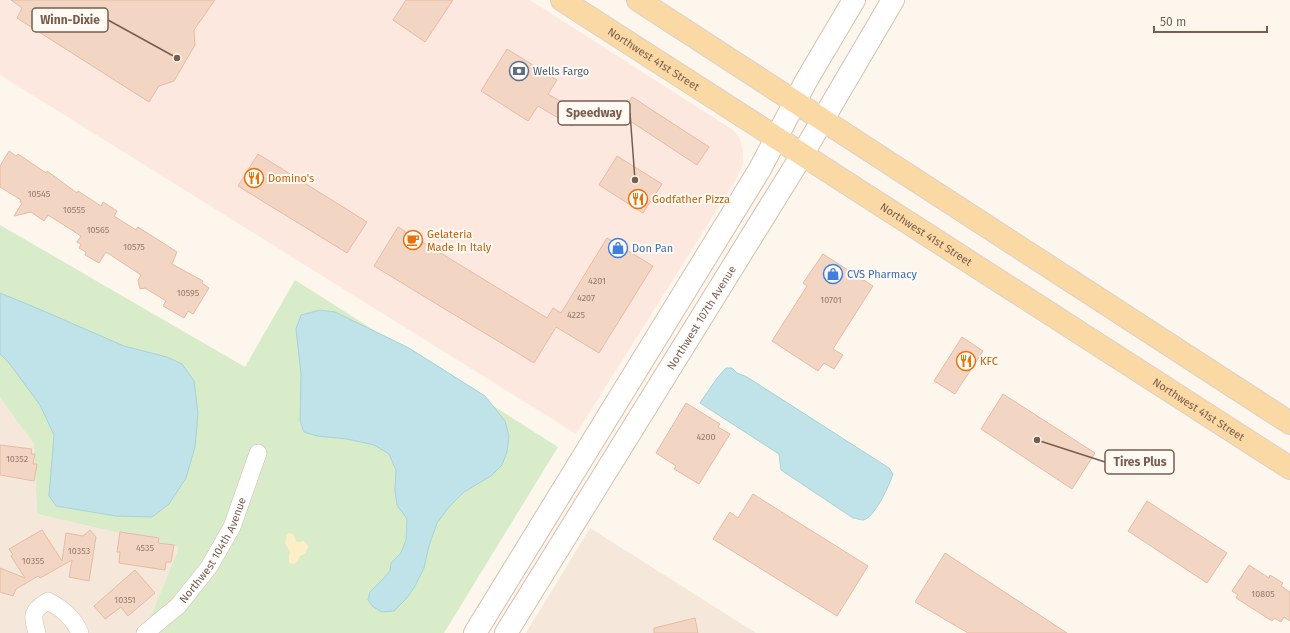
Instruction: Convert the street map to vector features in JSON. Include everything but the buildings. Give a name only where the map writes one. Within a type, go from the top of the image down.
[{"type":"main road","name":"Northwest 41st Street","points":[[562,0],[1290,468]]},
{"type":"main road","points":[[638,0],[1290,423]]},
{"type":"main road","points":[[475,633],[760,169],[795,102],[854,0]]},
{"type":"main road","name":"Northwest 107th Avenue","points":[[506,633],[802,155],[893,0]]},
{"type":"street","name":"Northwest 104th Avenue","points":[[146,633],[178,606],[209,567],[232,527],[258,453]]},
{"type":"street","points":[[37,633],[33,618],[38,607],[48,601],[62,609],[77,626],[80,633]]},
{"type":"shaded area","points":[[0,0],[530,0],[733,130],[739,137],[743,150],[743,165],[735,181],[576,434],[0,75]]},
{"type":"shaded area","points":[[0,398],[34,444],[37,514],[179,547],[144,633],[0,633]]},
{"type":"shaded area","points":[[590,528],[756,633],[526,633]]},
{"type":"green space","points":[[0,225],[245,367],[295,280],[558,447],[444,633],[144,633],[179,547],[37,514],[34,444],[0,398]]},
{"type":"sand","points":[[289,533],[293,535],[296,541],[304,541],[308,546],[306,553],[300,556],[294,564],[289,563],[290,552],[285,543]]},
{"type":"water","points":[[0,293],[124,346],[167,357],[182,364],[194,381],[198,413],[195,447],[186,478],[169,504],[152,517],[116,516],[56,506],[49,496],[54,435],[40,405],[9,363],[0,354]]},
{"type":"water","points":[[320,310],[335,312],[409,348],[485,396],[505,421],[509,436],[507,452],[502,465],[491,476],[464,492],[449,507],[437,523],[429,546],[424,568],[407,598],[394,611],[382,612],[372,606],[368,600],[370,592],[390,571],[391,563],[401,553],[406,540],[407,519],[397,505],[395,491],[396,470],[389,454],[374,445],[347,439],[317,436],[304,432],[300,421],[301,374],[296,329],[301,315]]},
{"type":"water","points":[[726,368],[732,368],[737,373],[747,377],[889,468],[893,474],[885,493],[872,514],[863,520],[853,518],[781,470],[779,454],[700,403],[717,378]]},
{"type":"place","name":"Winn-Dixie","points":[[177,58]]},
{"type":"place","name":"Wells Fargo","points":[[519,71]]},
{"type":"place","name":"Domino's","points":[[254,178]]},
{"type":"place","name":"Speedway","points":[[635,180]]},
{"type":"place","name":"Godfather Pizza","points":[[638,199]]},
{"type":"place","name":"Gelateria Made In Italy","points":[[413,240]]},
{"type":"place","name":"Don Pan","points":[[618,248]]},
{"type":"place","name":"CVS Pharmacy","points":[[833,274]]},
{"type":"place","name":"KFC","points":[[966,361]]},
{"type":"place","name":"Tires Plus","points":[[1037,440]]}]
